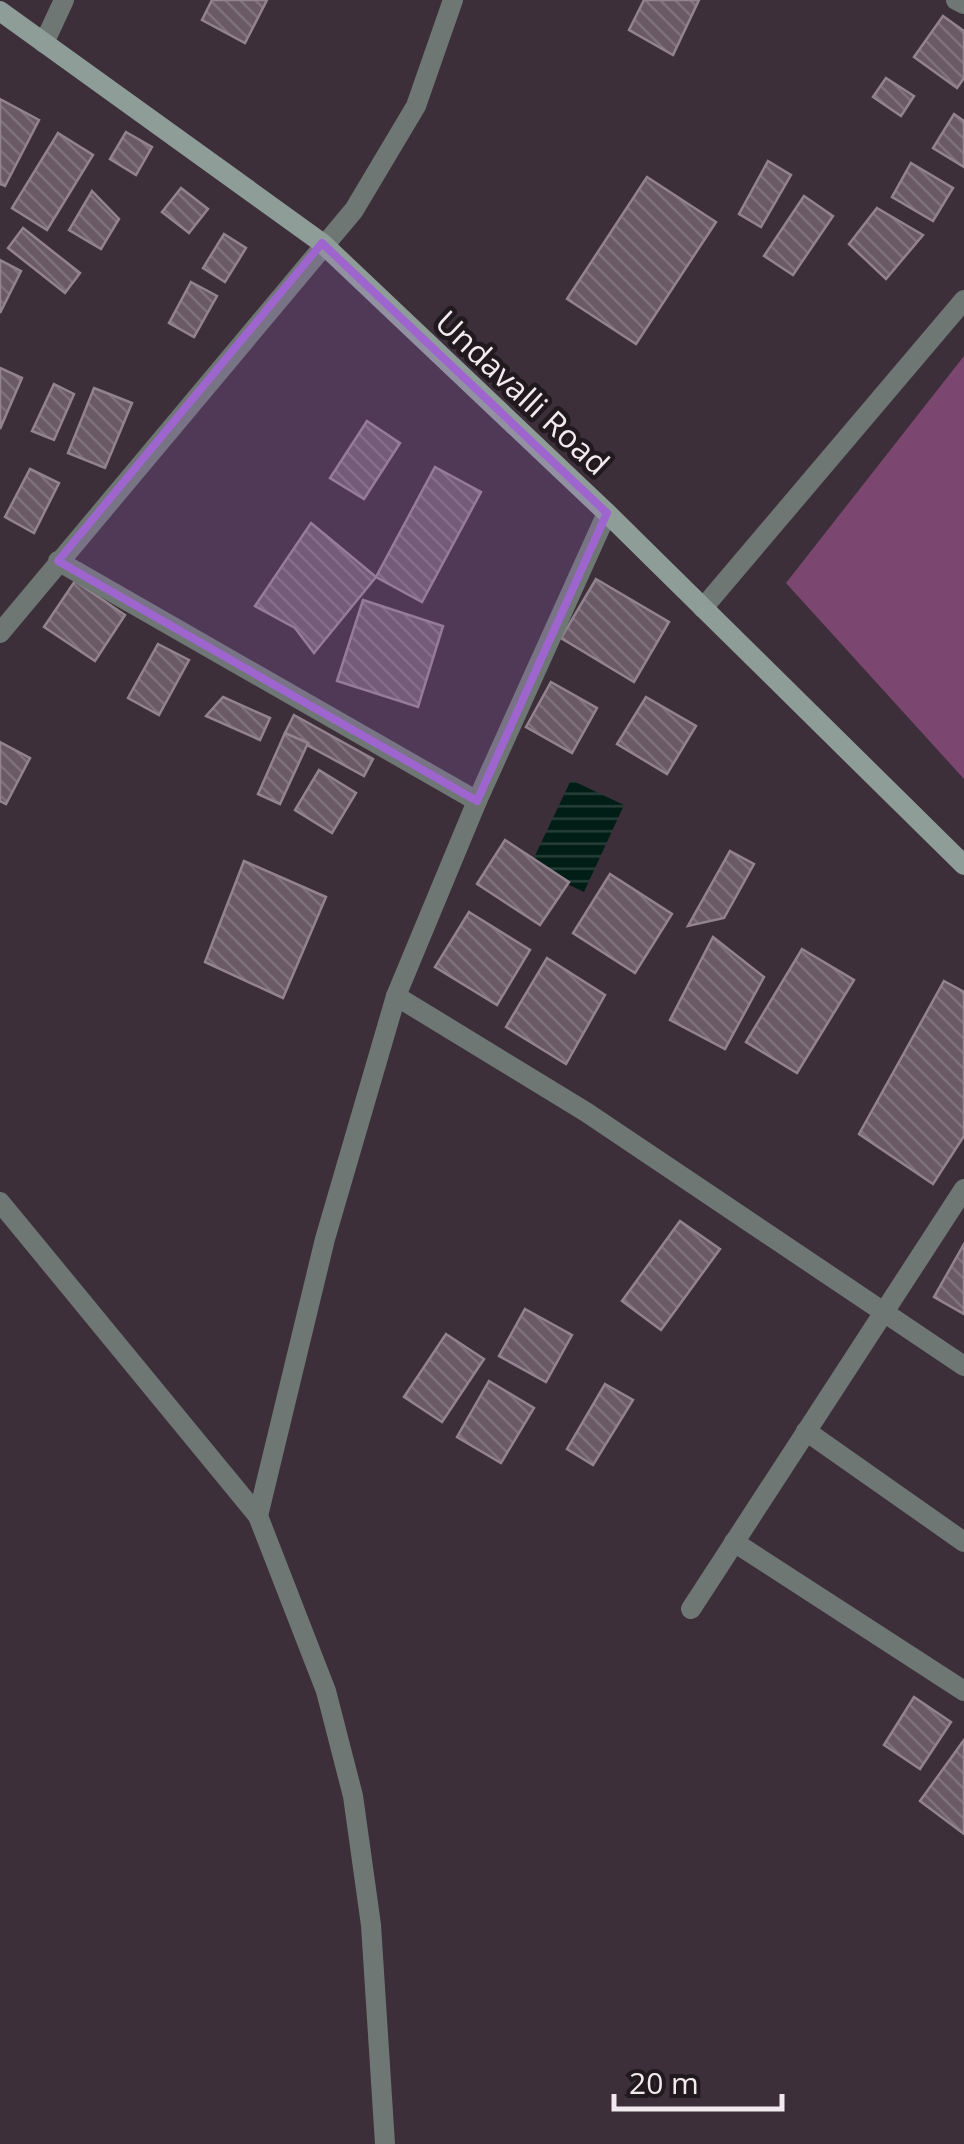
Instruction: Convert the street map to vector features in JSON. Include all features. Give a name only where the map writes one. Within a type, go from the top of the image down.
[{"type":"main road","name":"Undavalli Road","points":[[0,11],[322,243],[607,513],[964,865]]},
{"type":"street","points":[[44,43],[64,0]]},
{"type":"street","points":[[0,632],[322,243],[354,210],[416,106],[453,0]]},
{"type":"street","points":[[956,0],[964,4]]},
{"type":"street","points":[[703,608],[964,300]]},
{"type":"street","points":[[258,1516],[325,1240],[396,996],[477,800],[607,513]]},
{"type":"street","points":[[58,561],[477,800]]},
{"type":"street","points":[[396,996],[586,1112],[885,1309],[964,1366]]},
{"type":"street","points":[[691,1608],[964,1188]]},
{"type":"street","points":[[0,1202],[258,1516],[326,1691],[353,1796],[371,1926],[385,2144]]},
{"type":"street","points":[[806,1431],[964,1542]]},
{"type":"street","points":[[734,1542],[964,1691]]},
{"type":"highlighted area","points":[[322,243],[607,513],[477,801],[58,561]]},
{"type":"shaded area","points":[[964,356],[964,779],[786,583]]},
{"type":"shaded area","points":[[571,780],[624,805],[584,892],[530,866]]},
{"type":"building","points":[[212,0],[267,0],[245,43],[202,20]]},
{"type":"building","points":[[644,0],[699,0],[673,55],[629,30]]},
{"type":"building","points":[[943,16],[964,31],[964,78],[957,88],[914,57]]},
{"type":"building","points":[[886,78],[914,96],[901,116],[873,97]]},
{"type":"building","points":[[0,99],[39,120],[5,186],[0,184]]},
{"type":"building","points":[[954,114],[964,121],[964,167],[933,148]]},
{"type":"building","points":[[126,132],[152,147],[136,175],[110,159]]},
{"type":"building","points":[[58,133],[93,155],[47,230],[12,208]]},
{"type":"building","points":[[768,161],[791,175],[761,227],[739,214]]},
{"type":"building","points":[[911,163],[953,188],[933,221],[892,197]]},
{"type":"building","points":[[647,177],[716,222],[636,344],[567,299]]},
{"type":"building","points":[[181,188],[208,209],[189,233],[162,212]]},
{"type":"building","points":[[92,191],[119,219],[101,249],[69,230]]},
{"type":"building","points":[[804,196],[833,216],[793,275],[764,256]]},
{"type":"building","points":[[877,208],[923,235],[886,279],[849,244]]},
{"type":"building","points":[[23,228],[80,273],[65,293],[8,248]]},
{"type":"building","points":[[224,234],[246,248],[225,282],[203,268]]},
{"type":"building","points":[[0,260],[21,271],[0,313]]},
{"type":"building","points":[[191,282],[217,296],[194,337],[169,323]]},
{"type":"building","points":[[0,368],[22,378],[0,429]]},
{"type":"building","points":[[54,384],[74,394],[54,440],[32,431]]},
{"type":"building","points":[[94,388],[132,403],[105,468],[68,453]]},
{"type":"building","points":[[367,421],[400,443],[364,499],[330,478]]},
{"type":"building","points":[[435,467],[481,492],[422,602],[376,577]]},
{"type":"building","points":[[30,469],[59,483],[34,533],[5,517]]},
{"type":"building","points":[[311,523],[376,577],[314,653],[295,628],[255,606]]},
{"type":"building","points":[[596,579],[669,622],[634,682],[561,638]]},
{"type":"building","points":[[75,581],[125,615],[95,661],[44,627]]},
{"type":"building","points":[[363,600],[443,626],[418,707],[337,681]]},
{"type":"building","points":[[158,644],[189,660],[159,715],[128,698]]},
{"type":"building","points":[[551,682],[597,708],[572,753],[526,727]]},
{"type":"building","points":[[223,697],[270,718],[260,740],[206,716]]},
{"type":"building","points":[[646,697],[696,726],[667,774],[617,744]]},
{"type":"building","points":[[294,715],[373,759],[364,776],[285,733]]},
{"type":"building","points":[[285,733],[308,743],[280,804],[258,794]]},
{"type":"building","points":[[0,742],[30,758],[6,804],[0,801]]},
{"type":"building","points":[[319,770],[356,793],[332,833],[295,810]]},
{"type":"building","points":[[505,840],[569,882],[540,925],[477,884]]},
{"type":"building","points":[[730,851],[754,864],[724,918],[688,926]]},
{"type":"building","points":[[244,861],[326,897],[283,998],[205,962]]},
{"type":"building","points":[[610,874],[672,914],[635,973],[573,933]]},
{"type":"building","points":[[469,912],[530,950],[497,1005],[435,967]]},
{"type":"building","points":[[713,937],[764,977],[725,1049],[670,1020]]},
{"type":"building","points":[[802,949],[854,980],[797,1073],[746,1042]]},
{"type":"building","points":[[547,958],[605,995],[566,1064],[506,1027]]},
{"type":"building","points":[[944,981],[964,992],[964,1136],[933,1184],[859,1134]]},
{"type":"building","points":[[680,1221],[720,1249],[661,1330],[622,1301]]},
{"type":"building","points":[[964,1244],[964,1314],[934,1297]]},
{"type":"building","points":[[525,1309],[572,1335],[546,1382],[499,1356]]},
{"type":"building","points":[[446,1334],[484,1359],[442,1422],[404,1397]]},
{"type":"building","points":[[489,1381],[534,1408],[501,1463],[457,1437]]},
{"type":"building","points":[[605,1384],[633,1400],[593,1465],[567,1449]]},
{"type":"building","points":[[914,1697],[951,1722],[920,1769],[884,1745]]},
{"type":"building","points":[[964,1740],[964,1834],[920,1801]]}]
